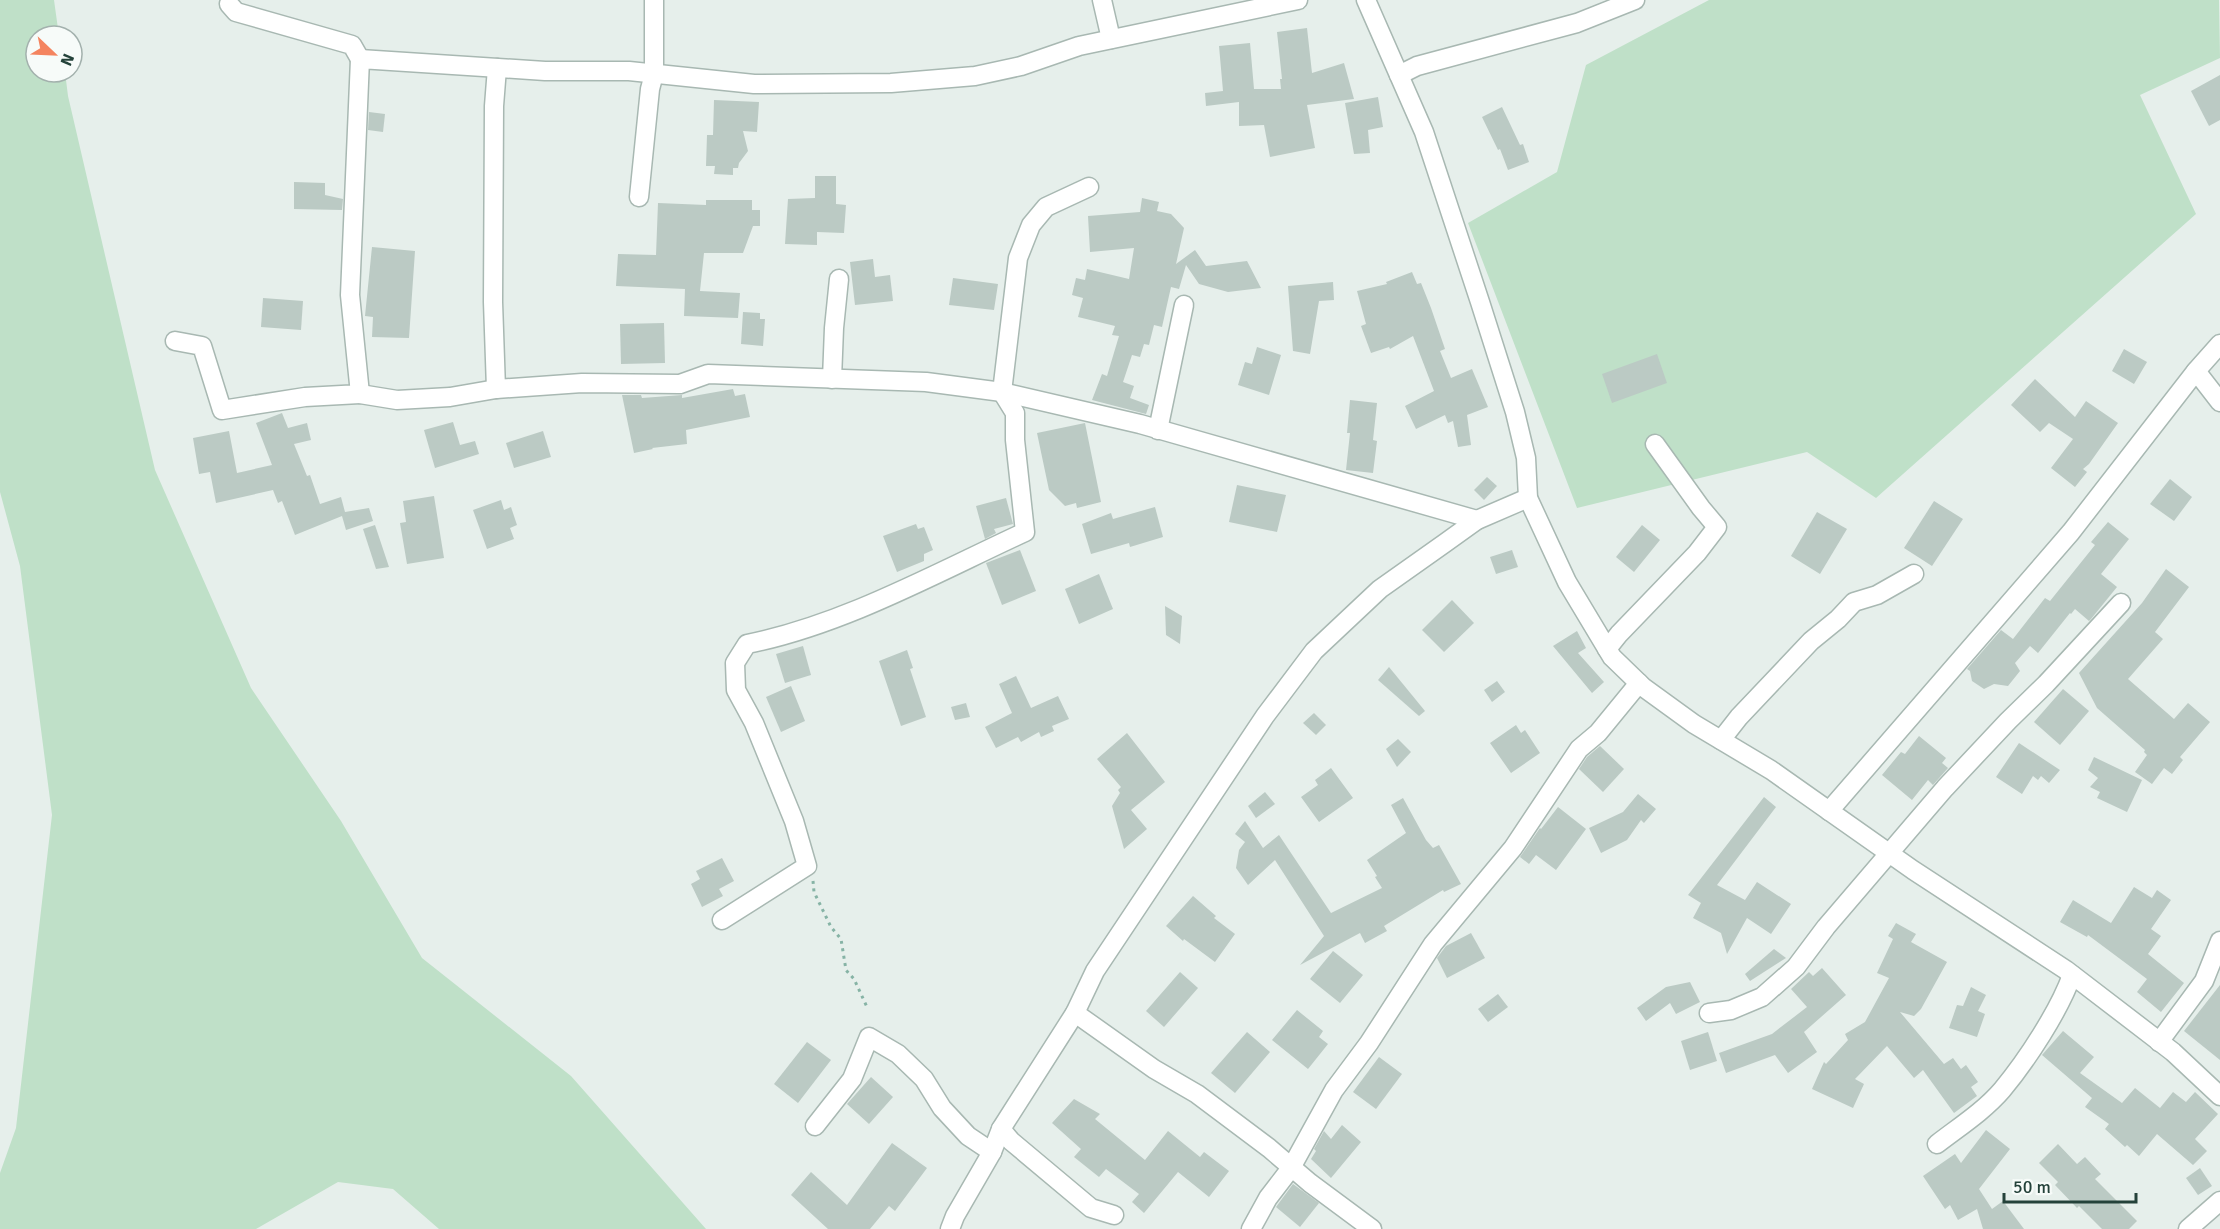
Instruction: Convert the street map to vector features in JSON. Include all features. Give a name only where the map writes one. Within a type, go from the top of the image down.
[{"type":"street","points":[[639,197],[649,98],[654,74],[654,0]]},
{"type":"street","points":[[1102,0],[1111,39]]},
{"type":"street","points":[[360,59],[545,71],[629,71],[754,84],[891,83],[975,76],[1021,66],[1079,46],[1298,0]]},
{"type":"street","points":[[1366,0],[1424,132],[1515,412],[1526,458],[1528,498],[1567,582],[1612,657],[1639,683],[1694,724],[1771,770],[1889,854],[2072,975],[2173,1052],[2220,1096]]},
{"type":"street","points":[[1399,75],[1417,66],[1578,22],[1635,0]]},
{"type":"street","points":[[229,4],[236,12],[352,45],[360,59],[350,295],[360,394]]},
{"type":"street","points":[[496,389],[493,302],[494,106],[497,68]]},
{"type":"street","points":[[722,920],[807,866],[789,810],[754,723],[736,690],[735,663],[747,644],[813,627],[847,614],[1025,532],[1015,413],[1002,392],[1018,258],[1031,225],[1046,207],[1089,187]]},
{"type":"street","points":[[832,379],[839,279]]},
{"type":"street","points":[[1158,430],[1184,305]]},
{"type":"street","points":[[175,341],[202,346],[222,411],[305,397],[360,394],[397,400],[450,397],[496,389],[582,383],[680,384],[708,374],[927,382],[1002,392],[1158,430],[1477,520]]},
{"type":"street","points":[[1829,811],[2071,532],[2196,370],[2220,344]]},
{"type":"street","points":[[2196,370],[2220,402]]},
{"type":"street","points":[[1607,649],[1697,553],[1717,527],[1655,444]]},
{"type":"street","points":[[950,1229],[955,1216],[992,1152],[1001,1129],[1075,1013],[1095,971],[1265,716],[1314,651],[1380,589],[1477,520],[1528,498]]},
{"type":"street","points":[[1721,740],[1739,717],[1811,641],[1838,619],[1854,602],[1877,595],[1914,573]]},
{"type":"street","points":[[1709,1013],[1731,1010],[1762,997],[1796,967],[1826,927],[1945,788],[2121,603]]},
{"type":"street","points":[[1251,1229],[1268,1198],[1291,1168],[1334,1090],[1369,1043],[1433,944],[1513,848],[1579,749],[1598,733],[1639,683]]},
{"type":"street","points":[[2159,1042],[2204,981],[2220,941]]},
{"type":"street","points":[[1937,1144],[2001,1091],[2063,1000],[2072,975]]},
{"type":"street","points":[[1075,1013],[1154,1069],[1197,1094],[1372,1229]]},
{"type":"street","points":[[815,1126],[852,1079],[869,1037],[898,1054],[924,1079],[942,1108],[968,1136],[992,1152]]},
{"type":"street","points":[[1001,1129],[1091,1208],[1114,1215]]},
{"type":"street","points":[[2188,1229],[2220,1201]]},
{"type":"path","points":[[807,866],[813,879],[814,892],[822,909],[831,927],[842,939],[846,970],[854,979],[867,1007]]},
{"type":"green space","points":[[0,0],[54,0],[57,24],[24,24],[24,84],[66,84],[155,470],[251,688],[341,821],[422,958],[571,1076],[706,1229],[439,1229],[393,1189],[338,1182],[256,1229],[0,1229],[0,1173],[16,1128],[52,815],[20,566],[0,492]]},
{"type":"green space","points":[[1709,0],[2219,0],[2220,58],[2140,95],[2196,214],[1876,498],[1807,452],[1577,508],[1468,223],[1557,172],[1586,65]]},
{"type":"building","points":[[1307,28],[1312,73],[1344,63],[1354,99],[1307,105],[1315,148],[1270,157],[1264,125],[1239,126],[1239,102],[1206,106],[1205,93],[1223,91],[1219,46],[1250,43],[1254,89],[1281,89],[1277,32]]},
{"type":"building","points":[[2220,75],[2220,120],[2209,126],[2191,91]]},
{"type":"building","points":[[1378,97],[1383,127],[1368,130],[1370,153],[1354,154],[1345,103]]},
{"type":"building","points":[[714,100],[759,102],[757,132],[743,131],[748,151],[738,168],[733,168],[733,175],[714,174],[715,166],[706,166],[707,135],[713,135]]},
{"type":"building","points":[[1502,107],[1520,145],[1523,144],[1529,162],[1508,170],[1500,149],[1498,150],[1482,117]]},
{"type":"building","points":[[369,112],[385,114],[383,132],[368,130]]},
{"type":"building","points":[[815,176],[836,176],[836,204],[846,205],[844,233],[817,232],[817,245],[785,244],[788,199],[815,198]]},
{"type":"building","points":[[294,182],[325,183],[325,195],[343,199],[342,210],[294,209]]},
{"type":"building","points":[[1142,198],[1159,202],[1157,211],[1171,214],[1184,228],[1176,264],[1195,250],[1206,266],[1247,261],[1261,288],[1228,292],[1199,284],[1186,265],[1179,289],[1171,287],[1162,327],[1154,325],[1149,345],[1144,344],[1140,357],[1132,355],[1123,382],[1134,386],[1130,398],[1149,405],[1146,414],[1092,400],[1102,374],[1107,376],[1119,336],[1112,335],[1115,326],[1078,317],[1083,298],[1072,295],[1076,278],[1085,280],[1087,269],[1129,279],[1134,248],[1090,252],[1088,216],[1140,212]]},
{"type":"building","points":[[706,200],[752,200],[752,210],[760,210],[760,226],[753,226],[743,253],[704,253],[700,291],[740,293],[738,318],[684,316],[685,289],[616,286],[618,254],[656,255],[658,203],[706,205]]},
{"type":"building","points":[[372,247],[415,251],[409,338],[372,337],[373,317],[365,316]]},
{"type":"building","points":[[873,259],[875,277],[890,275],[893,301],[855,305],[850,262]]},
{"type":"building","points":[[1412,272],[1417,284],[1421,283],[1431,308],[1445,349],[1440,351],[1451,378],[1472,369],[1488,407],[1467,415],[1471,445],[1458,447],[1453,421],[1448,423],[1445,415],[1416,429],[1405,406],[1434,391],[1413,336],[1390,349],[1389,347],[1371,353],[1361,326],[1366,324],[1357,291],[1387,284],[1386,282]]},
{"type":"building","points":[[953,278],[998,284],[994,310],[949,305]]},
{"type":"building","points":[[1333,282],[1334,300],[1319,301],[1310,354],[1293,351],[1288,286]]},
{"type":"building","points":[[263,298],[303,301],[301,330],[261,327]]},
{"type":"building","points":[[743,312],[760,313],[760,319],[765,319],[763,346],[741,344]]},
{"type":"building","points":[[664,323],[665,363],[621,364],[620,324]]},
{"type":"building","points":[[1257,347],[1281,355],[1269,395],[1238,385],[1245,362],[1252,364]]},
{"type":"building","points":[[2124,349],[2147,362],[2134,384],[2112,371]]},
{"type":"building","points":[[1657,354],[1667,383],[1612,403],[1602,374]]},
{"type":"building","points":[[2035,379],[2075,417],[2086,401],[2118,423],[2083,469],[2087,472],[2075,487],[2051,468],[2073,439],[2049,423],[2040,432],[2011,405]]},
{"type":"building","points":[[733,389],[735,396],[745,394],[750,417],[686,430],[687,444],[652,448],[634,453],[622,395],[641,395],[642,398],[682,395],[682,398]]},
{"type":"building","points":[[1350,400],[1377,403],[1373,440],[1377,441],[1373,473],[1346,470],[1350,433],[1347,433]]},
{"type":"building","points":[[282,413],[288,428],[307,423],[311,440],[294,444],[307,476],[310,475],[320,504],[341,497],[345,512],[369,508],[373,521],[346,530],[342,516],[295,535],[282,501],[278,503],[273,490],[216,503],[210,472],[199,474],[193,438],[229,431],[237,473],[272,465],[256,423]]},
{"type":"building","points":[[453,422],[460,445],[475,441],[479,454],[435,468],[424,430]]},
{"type":"building","points":[[1085,423],[1101,502],[1077,508],[1076,503],[1065,506],[1049,490],[1037,433]]},
{"type":"building","points":[[543,431],[551,457],[514,468],[506,443]]},
{"type":"building","points":[[1487,477],[1497,486],[1484,500],[1474,490]]},
{"type":"building","points":[[2170,479],[2192,497],[2174,521],[2150,504]]},
{"type":"building","points":[[1237,485],[1286,495],[1277,532],[1229,522]]},
{"type":"building","points":[[434,496],[444,558],[407,564],[400,523],[406,522],[403,501]]},
{"type":"building","points":[[1006,498],[1013,524],[994,529],[996,533],[985,539],[976,506]]},
{"type":"building","points":[[501,500],[504,510],[511,507],[517,525],[510,528],[514,539],[487,549],[473,510]]},
{"type":"building","points":[[1934,501],[1963,519],[1932,566],[1904,548]]},
{"type":"building","points":[[1155,507],[1163,537],[1130,547],[1129,543],[1091,554],[1082,524],[1111,513],[1113,519]]},
{"type":"building","points":[[1817,512],[1847,529],[1820,574],[1791,556]]},
{"type":"building","points":[[2108,522],[2129,539],[2101,574],[2117,587],[2091,619],[2089,621],[2075,609],[2070,613],[2038,653],[2030,646],[2015,663],[2020,671],[2008,686],[1994,684],[1984,689],[1972,681],[1970,671],[1967,669],[2001,630],[2013,639],[2045,598],[2050,601],[2095,545],[2091,542]]},
{"type":"building","points":[[916,524],[918,529],[924,527],[933,550],[924,554],[924,561],[897,572],[883,536]]},
{"type":"building","points":[[375,525],[389,567],[376,569],[363,529]]},
{"type":"building","points":[[1642,525],[1660,540],[1634,572],[1616,557]]},
{"type":"building","points":[[1020,550],[1036,591],[1002,605],[986,563]]},
{"type":"building","points":[[1512,550],[1518,567],[1496,574],[1490,557]]},
{"type":"building","points":[[2166,569],[2189,587],[2155,632],[2163,639],[2128,679],[2174,719],[2188,703],[2210,722],[2180,757],[2183,760],[2172,774],[2164,768],[2152,784],[2135,772],[2147,755],[2145,750],[2097,708],[2079,673],[2142,603]]},
{"type":"building","points":[[1099,574],[1113,609],[1079,624],[1065,589]]},
{"type":"building","points":[[1452,600],[1474,623],[1444,652],[1422,630]]},
{"type":"building","points":[[1165,606],[1182,616],[1180,644],[1166,635]]},
{"type":"building","points":[[1577,631],[1586,648],[1578,653],[1604,682],[1592,693],[1553,646]]},
{"type":"building","points":[[803,646],[811,675],[785,683],[776,654]]},
{"type":"building","points":[[907,650],[913,668],[910,669],[926,717],[901,726],[879,661]]},
{"type":"building","points":[[1389,667],[1425,711],[1419,716],[1378,680]]},
{"type":"building","points":[[1016,676],[1031,708],[1058,696],[1069,719],[1052,726],[1054,731],[1041,737],[1039,732],[1021,742],[1018,737],[996,748],[985,727],[1012,713],[999,684]]},
{"type":"building","points":[[1497,681],[1505,692],[1492,702],[1484,690]]},
{"type":"building","points":[[791,686],[805,721],[781,732],[766,697]]},
{"type":"building","points":[[2063,689],[2089,711],[2060,745],[2034,722]]},
{"type":"building","points":[[966,703],[970,717],[955,720],[951,707]]},
{"type":"building","points":[[1314,713],[1326,725],[1316,735],[1303,723]]},
{"type":"building","points":[[1516,725],[1521,733],[1525,730],[1540,753],[1511,773],[1490,743]]},
{"type":"building","points":[[1127,733],[1165,782],[1131,810],[1147,829],[1124,849],[1112,806],[1121,787],[1097,759]]},
{"type":"building","points":[[1919,736],[1946,758],[1942,763],[1948,768],[1933,785],[1928,780],[1912,800],[1882,775],[1901,752],[1905,754]]},
{"type":"building","points":[[1398,739],[1411,752],[1397,767],[1386,749]]},
{"type":"building","points":[[2019,743],[2060,770],[2049,783],[2041,776],[2038,780],[2033,776],[2022,794],[1996,777]]},
{"type":"building","points":[[1600,746],[1624,769],[1603,792],[1579,769],[1587,757]]},
{"type":"building","points":[[2094,757],[2142,780],[2127,812],[2097,798],[2100,792],[2090,787],[2098,778],[2088,770]]},
{"type":"building","points":[[1331,768],[1353,798],[1319,822],[1301,797],[1318,785],[1315,780]]},
{"type":"building","points":[[1265,792],[1275,804],[1256,818],[1248,806]]},
{"type":"building","points":[[1638,794],[1656,809],[1644,823],[1641,820],[1627,840],[1601,853],[1589,828],[1623,812]]},
{"type":"building","points":[[1764,797],[1776,807],[1717,885],[1745,900],[1757,882],[1791,904],[1771,934],[1747,918],[1727,954],[1721,933],[1693,918],[1701,903],[1688,895]]},
{"type":"building","points":[[1403,798],[1426,840],[1433,848],[1439,845],[1461,884],[1444,892],[1443,890],[1384,926],[1387,931],[1365,943],[1360,933],[1300,965],[1324,936],[1275,860],[1248,885],[1236,868],[1239,850],[1245,842],[1235,834],[1245,821],[1263,848],[1279,835],[1331,913],[1382,888],[1367,860],[1406,833],[1391,805]]},
{"type":"building","points":[[1558,807],[1586,829],[1556,870],[1536,855],[1529,864],[1520,857]]},
{"type":"building","points":[[722,858],[734,881],[719,889],[723,896],[702,907],[691,884],[700,879],[696,871]]},
{"type":"building","points":[[2134,887],[2152,898],[2157,890],[2171,900],[2151,929],[2161,936],[2148,954],[2184,983],[2161,1012],[2137,992],[2147,979],[2088,935],[2087,937],[2060,922],[2073,900],[2111,923]]},
{"type":"building","points":[[1193,896],[1216,916],[1214,918],[1235,934],[1215,962],[1184,939],[1183,941],[1166,926]]},
{"type":"building","points":[[1896,923],[1916,934],[1911,942],[1947,962],[1921,1009],[1914,1016],[1900,1012],[1944,1064],[1953,1058],[1961,1069],[1966,1065],[1978,1082],[1971,1087],[1977,1096],[1954,1113],[1923,1070],[1914,1078],[1887,1046],[1855,1079],[1864,1084],[1853,1108],[1812,1089],[1824,1062],[1826,1064],[1848,1040],[1845,1034],[1865,1022],[1889,978],[1877,973],[1893,939],[1888,936]]},
{"type":"building","points":[[1471,933],[1485,958],[1447,978],[1437,958],[1446,946]]},
{"type":"building","points":[[1774,949],[1786,958],[1750,981],[1745,974]]},
{"type":"building","points":[[1333,951],[1363,975],[1340,1003],[1310,979]]},
{"type":"building","points":[[1822,968],[1846,995],[1804,1032],[1817,1052],[1788,1073],[1775,1055],[1726,1073],[1719,1053],[1772,1034],[1807,1007],[1791,989],[1809,972],[1813,976]]},
{"type":"building","points":[[1180,972],[1198,988],[1164,1027],[1146,1011]]},
{"type":"building","points":[[1690,982],[1700,1002],[1676,1014],[1670,1003],[1646,1021],[1637,1008],[1666,987]]},
{"type":"building","points":[[2220,985],[2220,1060],[2184,1031]]},
{"type":"building","points":[[1971,987],[1986,995],[1978,1011],[1985,1014],[1977,1037],[1949,1028],[1957,1005],[1963,1006]]},
{"type":"building","points":[[1498,994],[1508,1007],[1488,1022],[1478,1009]]},
{"type":"building","points":[[1297,1010],[1323,1031],[1319,1037],[1328,1044],[1308,1069],[1272,1040]]},
{"type":"building","points":[[2063,1031],[2094,1057],[2080,1073],[2122,1103],[2135,1088],[2160,1108],[2173,1092],[2186,1102],[2195,1092],[2218,1114],[2195,1139],[2207,1151],[2193,1165],[2157,1134],[2139,1156],[2127,1145],[2125,1147],[2105,1129],[2109,1124],[2085,1107],[2092,1098],[2042,1055]]},
{"type":"building","points":[[1247,1032],[1270,1052],[1235,1093],[1211,1073]]},
{"type":"building","points":[[1708,1032],[1717,1061],[1690,1070],[1681,1041]]},
{"type":"building","points":[[807,1042],[831,1060],[798,1103],[774,1084]]},
{"type":"building","points":[[1379,1057],[1402,1074],[1376,1109],[1353,1092]]},
{"type":"building","points":[[871,1077],[893,1097],[869,1124],[847,1104]]},
{"type":"building","points":[[1074,1099],[1100,1114],[1095,1119],[1145,1160],[1168,1131],[1200,1157],[1204,1152],[1229,1171],[1209,1197],[1178,1172],[1144,1213],[1132,1202],[1139,1194],[1106,1169],[1099,1177],[1074,1157],[1081,1149],[1052,1123]]},
{"type":"building","points":[[1342,1125],[1361,1142],[1331,1178],[1311,1159],[1324,1131],[1331,1139]]},
{"type":"building","points":[[1986,1130],[2010,1149],[1979,1189],[1992,1209],[2003,1201],[2024,1229],[1983,1229],[1977,1209],[1958,1220],[1950,1205],[1945,1209],[1923,1176],[1955,1154],[1961,1163]]},
{"type":"building","points":[[892,1143],[927,1168],[895,1211],[889,1206],[870,1229],[828,1229],[791,1195],[811,1172],[847,1205]]},
{"type":"building","points":[[2058,1144],[2077,1164],[2085,1157],[2101,1174],[2095,1179],[2137,1221],[2129,1229],[2102,1229],[2055,1185],[2058,1182],[2039,1163]]},
{"type":"building","points":[[2200,1168],[2212,1186],[2198,1195],[2186,1178]]},
{"type":"building","points":[[1293,1184],[1319,1203],[1300,1227],[1276,1207]]}]
